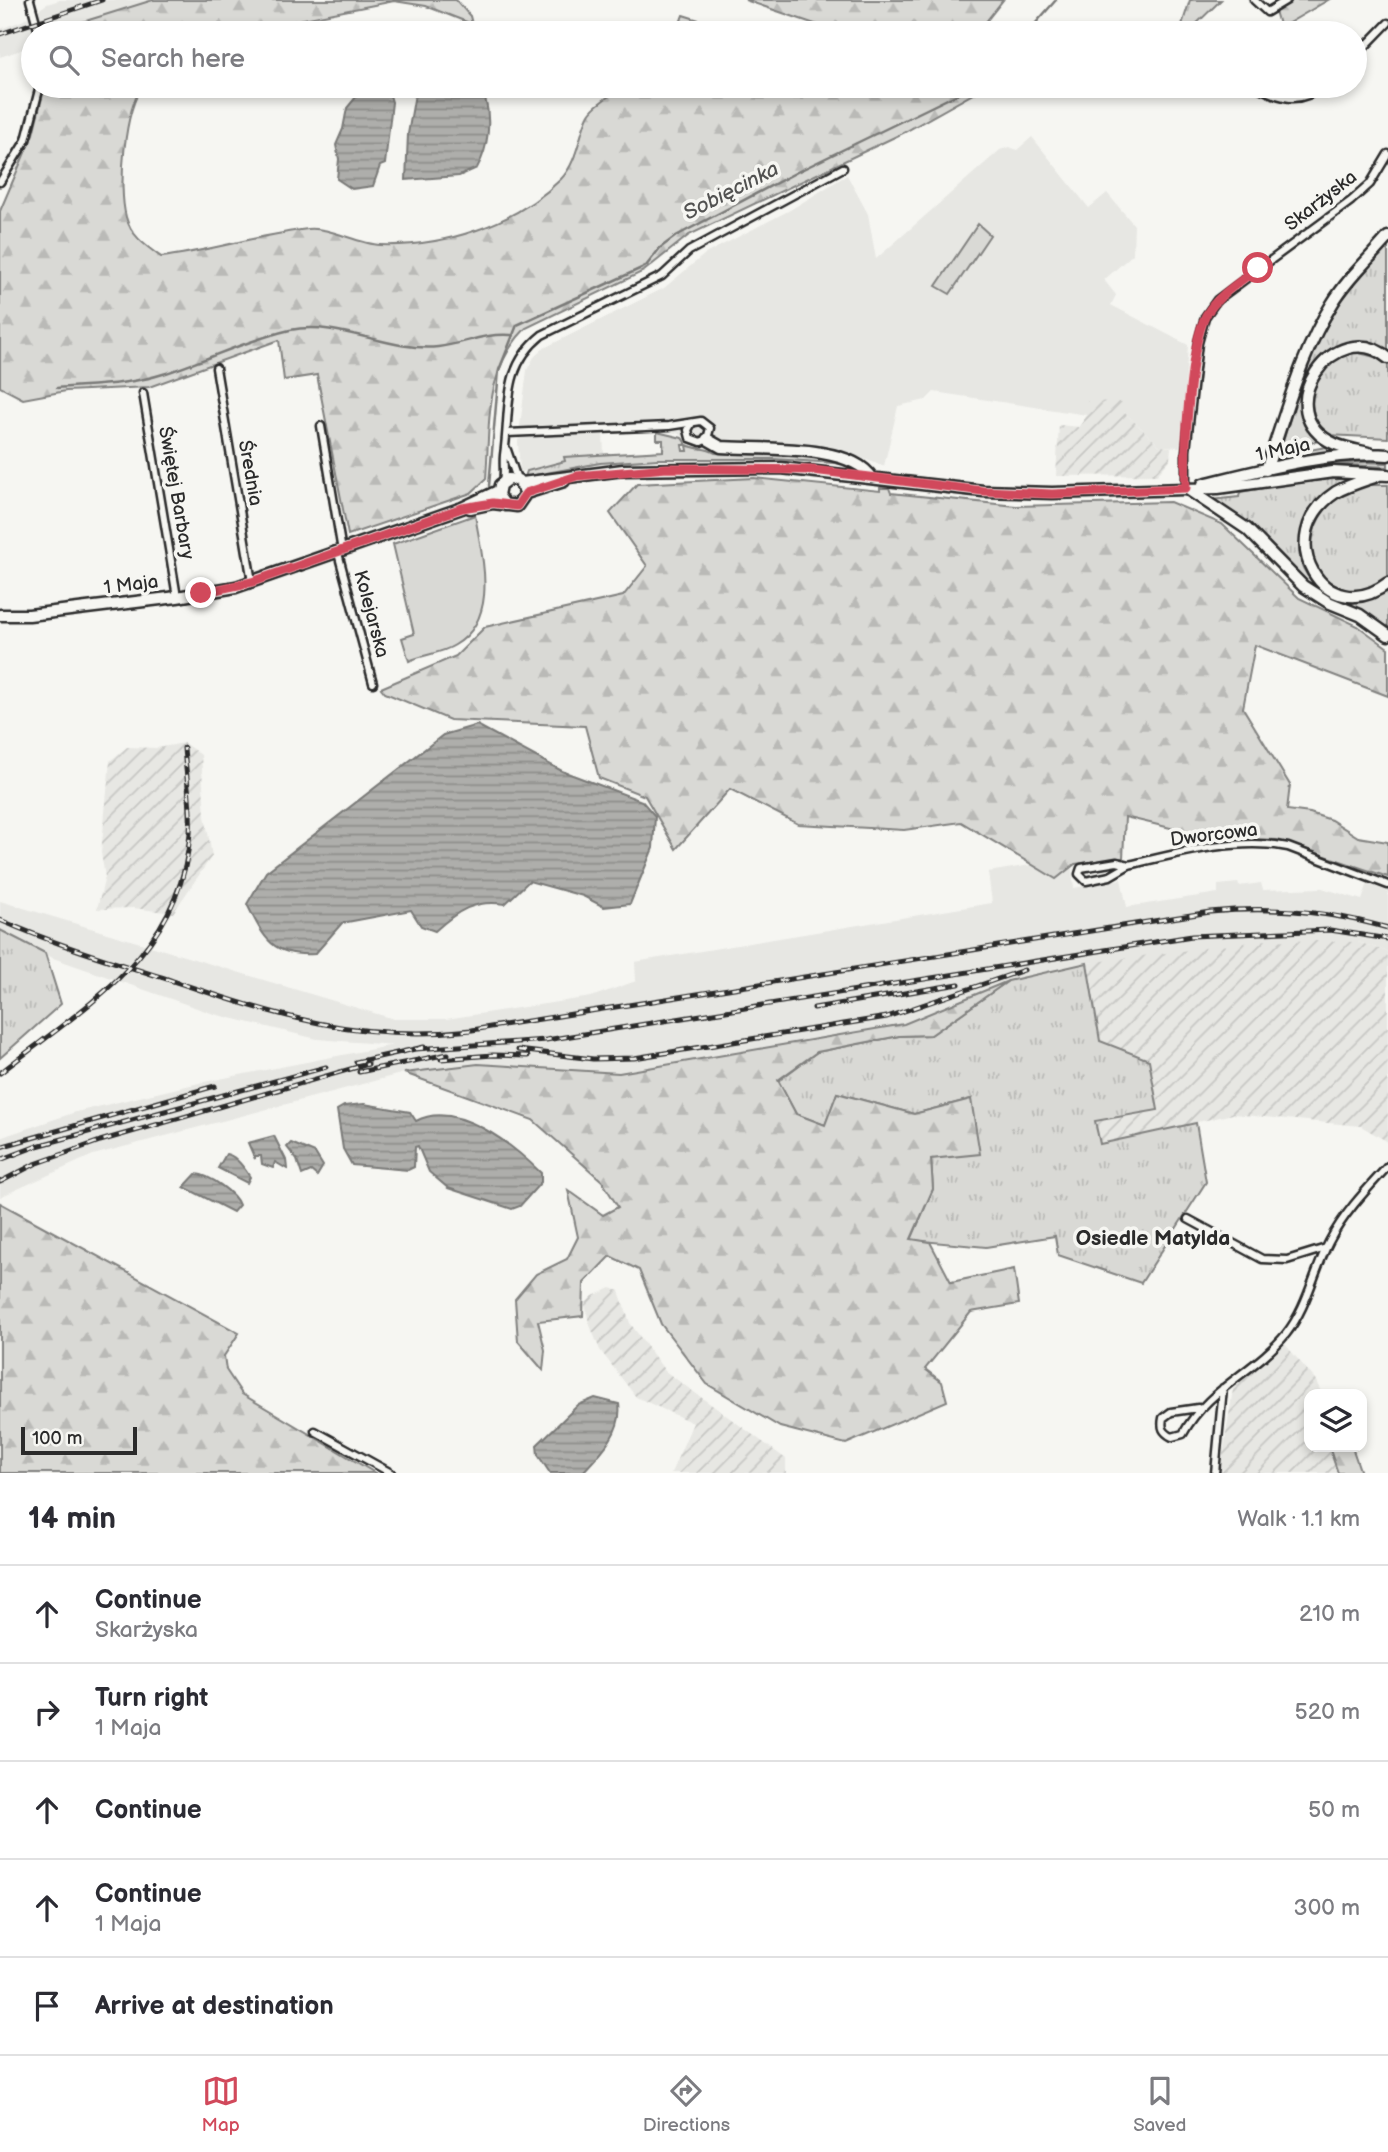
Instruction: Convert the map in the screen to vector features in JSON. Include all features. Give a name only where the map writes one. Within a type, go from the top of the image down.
[{"type":"main road","points":[[1266,470],[1298,373],[1332,303],[1388,237]]},
{"type":"main road","points":[[1372,454],[1336,445],[1318,432],[1309,413],[1307,392],[1314,372],[1324,361],[1336,354],[1363,349],[1388,358]]},
{"type":"main road","points":[[707,439],[721,447],[842,457],[866,469],[872,478]]},
{"type":"main road","name":"1 Maja","points":[[1186,488],[1266,470],[1372,454],[1388,455]]},
{"type":"main road","name":"1 Maja","points":[[522,485],[623,470],[736,468],[813,470],[983,491],[1052,494],[1218,488],[1333,472],[1385,475]]},
{"type":"main road","points":[[1385,475],[1348,486],[1327,499],[1309,523],[1304,544],[1316,579],[1335,593],[1362,595],[1388,583]]},
{"type":"main road","points":[[512,479],[522,485],[521,504],[505,505],[500,499],[500,487],[512,479]]},
{"type":"main road","name":"1 Maja","points":[[0,615],[29,615],[177,597],[252,582],[462,508],[500,487]]},
{"type":"main road","points":[[1186,488],[1247,529],[1303,586],[1328,602],[1360,615],[1388,635]]},
{"type":"main road","name":"1 Maja","points":[[462,508],[493,503],[505,505]]},
{"type":"street","points":[[30,0],[36,21]]},
{"type":"street","points":[[1254,0],[1267,12],[1287,0]]},
{"type":"street","points":[[1367,45],[1388,23]]},
{"type":"street","points":[[0,182],[26,140],[37,98]]},
{"type":"street","name":"Skarżyska","points":[[1186,488],[1193,376],[1205,317],[1217,300],[1370,184],[1388,154]]},
{"type":"street","points":[[500,487],[516,362],[542,335],[662,276],[689,251],[843,168]]},
{"type":"street","name":"Średnia","points":[[216,368],[252,582]]},
{"type":"street","name":"Świętej Barbary","points":[[143,393],[177,597]]},
{"type":"street","points":[[507,433],[669,426],[701,421],[707,424],[710,432],[707,439],[696,442],[689,435],[669,426]]},
{"type":"street","points":[[689,435],[692,423]]},
{"type":"street","name":"Kolejarska","points":[[321,426],[340,552],[373,683]]},
{"type":"street","points":[[506,447],[513,474],[522,485]]},
{"type":"street","name":"Dworcowa","points":[[1129,865],[1117,862],[1081,868],[1079,874],[1085,881],[1110,876],[1129,865],[1226,846],[1271,844],[1288,847],[1388,885]]},
{"type":"street","points":[[1198,1408],[1171,1412],[1163,1418],[1165,1433],[1172,1437],[1183,1434],[1198,1408],[1285,1334],[1297,1314],[1326,1248],[1355,1203],[1388,1166]]},
{"type":"street","points":[[1188,1219],[1262,1259],[1287,1261],[1326,1248]]},
{"type":"street","points":[[1215,1473],[1223,1388]]},
{"type":"street","points":[[315,1431],[391,1473]]},
{"type":"shaded area","points":[[60,0],[179,0],[112,21],[22,21],[47,4]]},
{"type":"shaded area","points":[[21,21],[21,50],[0,57],[0,29]]},
{"type":"shaded area","points":[[355,98],[391,98],[385,164],[380,166],[373,186],[352,189],[337,179],[339,159],[336,145],[343,129],[347,108]]},
{"type":"shaded area","points":[[414,98],[485,98],[488,133],[477,168],[459,176],[406,180],[408,134]]},
{"type":"shaded area","points":[[1032,137],[1089,208],[1107,193],[1134,225],[1133,254],[1104,280],[1116,295],[1111,305],[1188,345],[1181,447],[1160,446],[1124,412],[1123,402],[1087,415],[934,392],[926,400],[898,406],[884,466],[837,450],[724,443],[716,437],[706,445],[696,446],[680,434],[661,429],[603,433],[604,455],[520,472],[518,442],[527,370],[534,357],[544,348],[664,288],[705,254],[790,210],[847,175],[868,214],[876,259],[1000,150],[1009,147],[1017,150]]},
{"type":"shaded area","points":[[1087,401],[1124,402],[1124,412],[1160,446],[1171,447],[1170,460],[1157,475],[1056,476],[1059,425],[1079,427],[1087,415]]},
{"type":"shaded area","points":[[477,725],[562,771],[642,801],[655,816],[653,848],[630,904],[604,907],[583,896],[529,881],[505,904],[484,903],[467,908],[435,931],[421,926],[411,910],[342,923],[315,954],[289,952],[272,943],[259,927],[247,904],[266,872],[443,735]]},
{"type":"shaded area","points":[[184,743],[201,755],[205,816],[212,856],[173,913],[133,908],[97,909],[105,877],[101,853],[110,761],[127,747],[157,748]]},
{"type":"shaded area","points":[[1055,861],[1071,863],[1074,888],[1121,879],[1127,907],[1218,893],[1218,885],[1238,883],[1239,886],[1261,883],[1263,890],[1322,888],[1362,900],[1368,883],[1388,892],[1388,952],[1358,942],[1087,963],[1008,981],[904,1024],[619,1073],[478,1064],[404,1073],[93,1155],[0,1197],[0,1138],[76,1112],[199,1083],[394,1045],[317,1039],[214,1014],[53,958],[0,935],[0,901],[394,1019],[446,1019],[591,997],[636,981],[635,962],[992,903],[988,872]]},
{"type":"shaded area","points":[[1267,940],[1358,942],[1388,952],[1388,1142],[1361,1126],[1233,1114],[1100,1144],[1095,1121],[1158,1110],[1149,1060],[1100,1041],[1087,963]]},
{"type":"shaded area","points":[[364,1104],[410,1112],[416,1121],[432,1116],[466,1120],[500,1138],[515,1150],[541,1173],[541,1182],[520,1206],[512,1209],[448,1188],[429,1172],[418,1146],[415,1147],[414,1167],[408,1170],[352,1165],[343,1149],[337,1110],[344,1106]]},
{"type":"shaded area","points":[[274,1136],[286,1160],[287,1169],[275,1162],[273,1168],[262,1164],[261,1156],[255,1156],[255,1159],[248,1143]]},
{"type":"shaded area","points":[[291,1143],[315,1153],[323,1166],[317,1176],[311,1171],[302,1175],[297,1160],[287,1147]]},
{"type":"shaded area","points":[[226,1154],[245,1170],[250,1177],[247,1183],[218,1168]]},
{"type":"shaded area","points":[[196,1174],[215,1181],[233,1195],[239,1205],[233,1212],[184,1187]]},
{"type":"shaded area","points":[[611,1288],[619,1291],[630,1323],[665,1371],[786,1459],[786,1473],[671,1473],[693,1423],[636,1397],[600,1350],[585,1304],[593,1296]]},
{"type":"shaded area","points":[[1283,1342],[1315,1379],[1320,1389],[1304,1389],[1304,1452],[1331,1452],[1338,1473],[1220,1473],[1233,1389]]},
{"type":"shaded area","points":[[595,1398],[619,1404],[617,1424],[609,1442],[582,1473],[550,1473],[538,1455],[537,1445],[578,1405]]},
{"type":"green space","points":[[153,0],[456,0],[471,21],[464,21],[426,6],[394,1],[294,21],[86,21]]},
{"type":"green space","points":[[745,0],[1003,0],[986,21],[806,21]]},
{"type":"green space","points":[[1190,0],[1221,0],[1199,21],[1183,21]]},
{"type":"green space","points":[[1291,0],[1328,0],[1292,21],[1278,21],[1275,11]]},
{"type":"green space","points":[[683,15],[702,21],[681,21]]},
{"type":"green space","points":[[42,98],[136,98],[124,149],[123,188],[126,217],[131,230],[161,257],[308,229],[324,230],[380,245],[428,242],[477,230],[522,209],[561,179],[571,165],[591,111],[606,98],[966,98],[903,133],[689,235],[644,271],[526,328],[512,344],[496,380],[489,418],[486,479],[471,493],[348,535],[317,375],[284,380],[279,340],[149,387],[66,391],[23,399],[0,387],[0,211],[33,134]]},
{"type":"green space","points":[[978,224],[990,235],[950,294],[936,286]]},
{"type":"green space","points":[[1388,241],[1388,352],[1348,346],[1322,357],[1308,373],[1303,390],[1323,441],[1282,445],[1308,358],[1351,284]]},
{"type":"green space","points":[[1355,352],[1375,357],[1388,364],[1388,438],[1328,435],[1318,423],[1313,411],[1312,398],[1320,373],[1329,363]]},
{"type":"green space","points":[[657,432],[682,438],[687,445],[715,453],[828,457],[849,464],[773,459],[658,459],[600,463],[525,477],[527,471],[565,461],[564,457],[663,451],[663,440],[657,440]]},
{"type":"green space","points":[[1326,447],[1335,450],[1274,464],[1277,456]]},
{"type":"green space","points":[[1359,462],[1388,463],[1388,467],[1348,465],[1304,468]]},
{"type":"green space","points":[[754,478],[880,491],[880,488],[889,488],[891,493],[1016,506],[1170,502],[1222,524],[1299,598],[1358,626],[1388,648],[1388,696],[1255,645],[1243,708],[1290,785],[1287,810],[1310,813],[1331,820],[1358,837],[1388,842],[1388,877],[1278,840],[1212,838],[1125,817],[1123,858],[1075,864],[1056,879],[961,822],[904,830],[798,824],[730,789],[676,849],[645,796],[599,778],[585,726],[450,720],[385,693],[381,688],[456,656],[485,627],[623,596],[647,566],[610,513],[637,484]]},
{"type":"green space","points":[[1347,478],[1310,520],[1301,537],[1299,554],[1304,569],[1313,582],[1340,597],[1356,599],[1373,596],[1388,588],[1388,629],[1367,614],[1320,593],[1298,579],[1236,518],[1210,500],[1239,497],[1240,492],[1299,482]]},
{"type":"green space","points":[[1366,485],[1388,485],[1388,577],[1367,589],[1337,590],[1322,580],[1314,565],[1312,546],[1316,527],[1326,508],[1343,494]]},
{"type":"green space","points":[[475,515],[485,586],[478,619],[469,633],[455,645],[409,661],[402,638],[414,634],[393,544]]},
{"type":"green space","points":[[0,930],[45,953],[61,1004],[0,1058]]},
{"type":"green space","points":[[1087,963],[1100,1041],[1149,1060],[1158,1110],[1095,1121],[1100,1144],[1196,1123],[1206,1182],[1141,1283],[1058,1255],[1055,1236],[986,1247],[911,1240],[933,1189],[931,1159],[971,1099],[914,1114],[837,1093],[825,1125],[796,1114],[778,1081],[817,1052],[899,1036],[931,1035],[1008,981]]},
{"type":"green space","points":[[1008,981],[931,1035],[899,1036],[817,1052],[778,1080],[796,1114],[825,1125],[837,1093],[914,1114],[971,1099],[980,1154],[931,1159],[933,1189],[911,1239],[930,1242],[951,1282],[1014,1269],[1019,1304],[971,1312],[925,1369],[942,1382],[947,1401],[846,1444],[780,1427],[707,1384],[661,1324],[639,1270],[610,1256],[584,1283],[583,1316],[538,1321],[545,1350],[543,1370],[518,1341],[515,1299],[536,1274],[567,1259],[578,1237],[568,1190],[603,1215],[618,1207],[602,1181],[533,1120],[404,1073],[478,1064],[619,1073],[904,1024]]},
{"type":"green space","points":[[0,1203],[239,1333],[224,1356],[226,1370],[242,1394],[375,1473],[0,1473]]},
{"type":"green space","points":[[1331,1452],[1354,1452],[1361,1473],[1338,1473]]},
{"type":"waterway","name":"Sobięcinka","points":[[1038,21],[1056,0]]},
{"type":"waterway","name":"Sobięcinka","points":[[489,486],[499,370],[517,325],[646,266],[660,248],[676,236],[797,172],[949,98]]},
{"type":"waterway","points":[[57,388],[150,378],[290,330],[327,329],[419,347],[447,346],[491,336],[511,335]]},
{"type":"railway","points":[[39,21],[102,0]]},
{"type":"railway","points":[[0,34],[21,27]]},
{"type":"railway","points":[[0,1073],[124,973],[149,944],[169,912],[183,875],[190,833],[190,801],[184,748]]},
{"type":"railway","points":[[0,920],[80,951],[276,1013],[350,1028],[429,1033],[472,1030],[1210,912],[1300,911],[1344,917],[1388,928]]},
{"type":"railway","points":[[415,1049],[546,1040],[1192,936],[1330,930],[1388,939]]},
{"type":"railway","points":[[518,1050],[593,1059],[634,1058],[887,1017],[1024,970]]},
{"type":"railway","points":[[814,1008],[959,984]]},
{"type":"railway","points":[[356,1062],[424,1047]]},
{"type":"railway","points":[[359,1072],[448,1054]]},
{"type":"railway","points":[[441,1059],[493,1055],[528,1056]]},
{"type":"railway","points":[[0,1182],[35,1164],[100,1141],[368,1064]]},
{"type":"railway","points":[[0,1160],[37,1146],[326,1067]]},
{"type":"railway","points":[[0,1147],[215,1086]]},
{"type":"district","name":"Osiedle Matylda","points":[[1153,1238]]},
{"type":"route","points":[[201,593],[252,582],[462,508],[493,503],[517,506],[524,500],[526,493],[577,476],[600,472],[667,468],[781,468],[983,491],[1052,494],[1186,488],[1186,451],[1193,376],[1205,317],[1217,300],[1258,268]]}]
